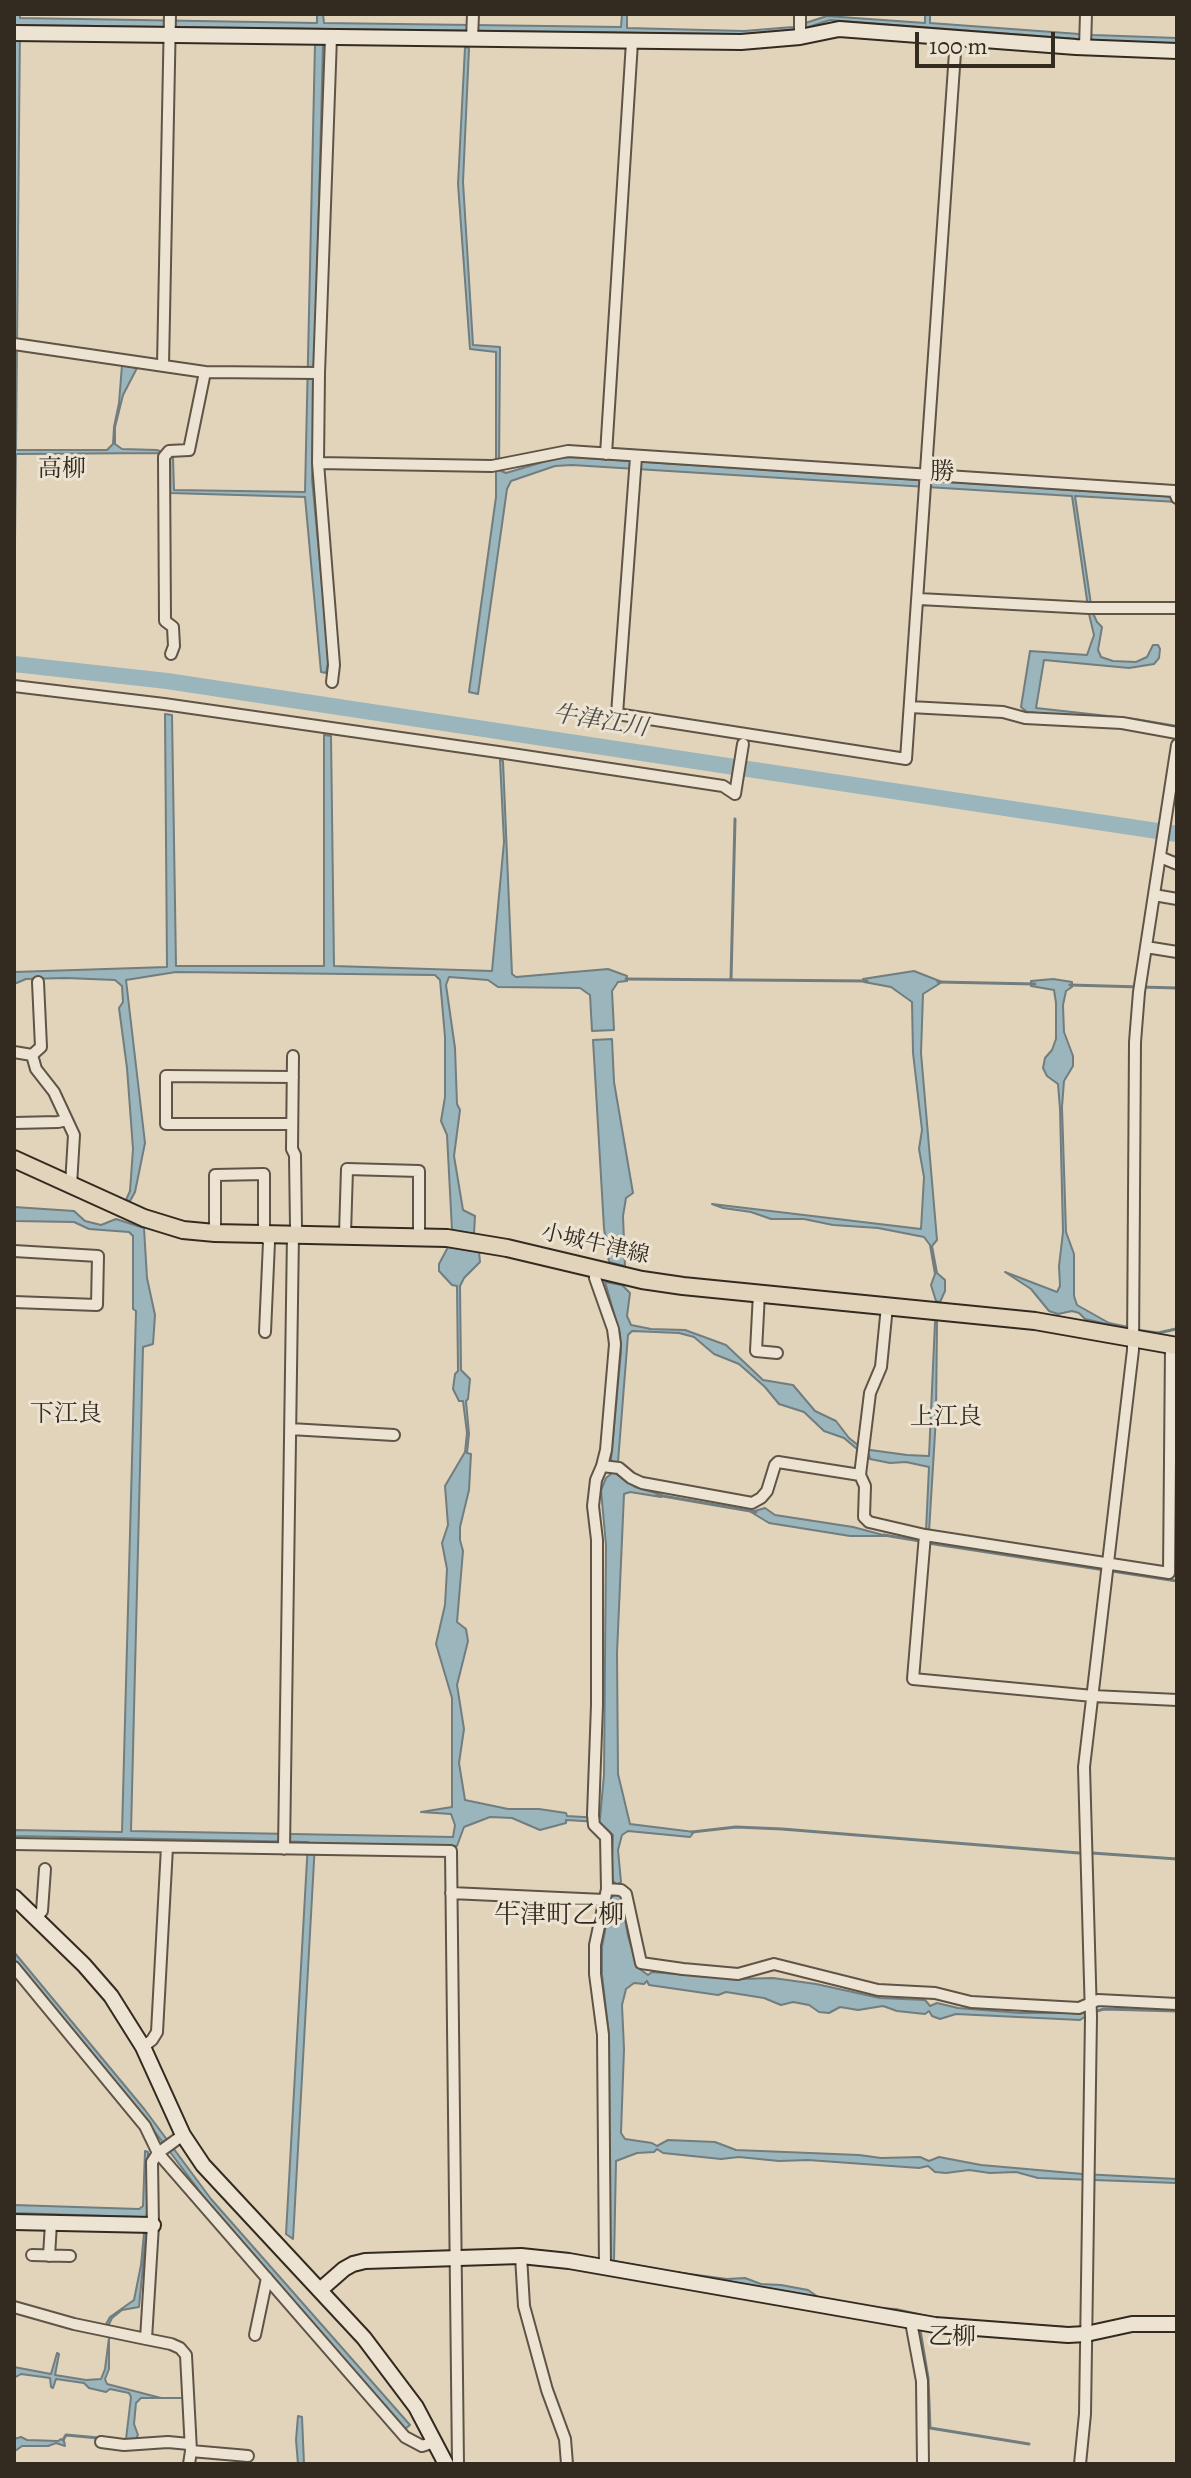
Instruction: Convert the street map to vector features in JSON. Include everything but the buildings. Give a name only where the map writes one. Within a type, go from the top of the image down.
[{"type":"main road","name":"小城牛津線","points":[[14,1159],[144,1218],[183,1230],[419,1236],[473,1241],[656,1282],[1134,1332],[1174,1346]]},
{"type":"street","points":[[1085,47],[1086,14]]},
{"type":"street","points":[[163,365],[170,15]]},
{"type":"street","points":[[800,17],[800,37]]},
{"type":"street","points":[[472,39],[473,18]]},
{"type":"street","points":[[19,33],[741,42],[800,37],[839,29],[1177,51]]},
{"type":"street","points":[[331,37],[318,463],[334,665],[332,682]]},
{"type":"street","points":[[636,457],[617,714],[906,759],[956,38]]},
{"type":"street","points":[[606,454],[632,42]]},
{"type":"street","points":[[17,345],[205,372],[319,373]]},
{"type":"street","points":[[171,654],[174,646],[173,627],[165,621],[165,455],[189,450],[205,372]]},
{"type":"street","points":[[318,463],[496,466],[568,451],[1174,491],[1177,497]]},
{"type":"street","points":[[919,599],[1091,608],[1177,608]]},
{"type":"street","points":[[14,686],[164,704],[505,753],[723,786],[735,794],[743,744]]},
{"type":"street","points":[[910,707],[1122,723],[1177,733]]},
{"type":"street","points":[[721,730],[733,741],[743,744],[749,744],[761,736]]},
{"type":"street","points":[[1080,2464],[1085,2414],[1090,2185],[1090,2010],[1084,1787],[1134,1332],[1135,1042],[1139,992],[1176,753]]},
{"type":"street","points":[[1160,857],[1177,864]]},
{"type":"street","points":[[1154,895],[1177,899]]},
{"type":"street","points":[[1146,947],[1177,952]]},
{"type":"street","points":[[32,1055],[41,1047],[38,982]]},
{"type":"street","points":[[14,1052],[32,1055]]},
{"type":"street","points":[[32,1055],[36,1069],[54,1092],[74,1135],[71,1185]]},
{"type":"street","points":[[284,1849],[293,1234],[296,1228],[293,1056]]},
{"type":"street","points":[[292,1124],[166,1124],[166,1076],[293,1077]]},
{"type":"street","points":[[14,1123],[67,1120]]},
{"type":"street","points":[[345,1234],[347,1169],[419,1171],[419,1236]]},
{"type":"street","points":[[215,1233],[215,1175],[264,1174],[264,1234],[269,1242],[265,1332]]},
{"type":"street","points":[[14,1251],[98,1256],[97,1305],[14,1302]]},
{"type":"street","points":[[595,1269],[615,1344],[606,1450],[610,1467],[642,1483],[752,1503],[767,1491],[778,1462],[860,1475]]},
{"type":"street","points":[[759,1293],[756,1351],[777,1353]]},
{"type":"street","points":[[887,1306],[881,1367],[870,1393],[860,1475],[865,1486],[864,1517],[869,1522],[925,1535],[1107,1570],[1169,1573],[1174,1346]]},
{"type":"street","points":[[290,1429],[394,1435]]},
{"type":"street","points":[[605,2268],[603,2035],[595,1974],[595,1945],[611,1892],[606,1837],[594,1820],[597,1540],[593,1506],[596,1480],[610,1467]]},
{"type":"street","points":[[925,1535],[913,1679],[1093,1696],[1177,1700]]},
{"type":"street","points":[[14,1844],[451,1851],[458,2464]]},
{"type":"street","points":[[143,2047],[157,2032],[167,1847]]},
{"type":"street","points":[[36,1918],[42,1911],[45,1869]]},
{"type":"street","points":[[451,1893],[626,1894],[641,1963],[738,1974],[774,1964],[878,1990],[935,1993],[971,2002],[1090,2010]]},
{"type":"street","points":[[14,1897],[84,1965],[111,1996],[143,2047],[169,2145],[267,2278],[405,2437],[422,2446],[434,2442]]},
{"type":"street","points":[[14,1967],[145,2126],[203,2165],[373,2349],[416,2407],[446,2464]]},
{"type":"street","points":[[1090,2010],[1098,2000],[1177,2004]]},
{"type":"street","points":[[146,2339],[153,2225],[152,2162],[169,2145]]},
{"type":"street","points":[[14,2222],[153,2225]]},
{"type":"street","points":[[49,2256],[51,2223]]},
{"type":"street","points":[[32,2255],[70,2256]]},
{"type":"street","points":[[521,2256],[524,2306],[547,2390],[565,2439],[567,2464]]},
{"type":"street","points":[[320,2290],[353,2264],[521,2256],[911,2322],[1004,2332],[1086,2334],[1132,2324],[1177,2324]]},
{"type":"street","points":[[255,2335],[267,2278]]},
{"type":"street","points":[[14,2307],[180,2348],[186,2355],[189,2464]]},
{"type":"street","points":[[911,2322],[922,2381],[923,2464]]},
{"type":"street","points":[[101,2442],[124,2445],[168,2442],[248,2456]]},
{"type":"water","points":[[14,14],[20,14],[20,18],[317,23],[317,14],[323,14],[324,23],[621,27],[622,14],[627,14],[627,28],[744,31],[793,27],[827,16],[925,23],[925,14],[930,14],[930,23],[1177,38],[1177,44],[830,20],[802,29],[745,36],[20,25],[16,450],[107,450],[113,444],[122,365],[137,368],[123,395],[115,427],[115,444],[122,449],[157,450],[173,457],[174,490],[305,492],[315,43],[323,44],[312,479],[329,658],[326,673],[321,672],[305,497],[170,493],[170,458],[159,453],[16,454],[14,631]]},
{"type":"water","points":[[465,47],[469,48],[463,182],[473,345],[500,347],[499,470],[506,473],[570,457],[1177,497],[1177,502],[1075,496],[1092,611],[1102,627],[1098,650],[1101,657],[1136,662],[1147,657],[1153,645],[1158,645],[1159,658],[1154,664],[1129,668],[1044,660],[1036,708],[1135,719],[1177,726],[1177,730],[1135,722],[1027,712],[1021,707],[1030,651],[1087,655],[1094,635],[1072,496],[572,465],[555,466],[511,481],[507,489],[478,694],[469,692],[496,497],[496,352],[470,349],[458,184]]},
{"type":"water","points":[[165,714],[172,715],[176,966],[324,966],[324,735],[331,736],[334,966],[492,971],[504,842],[500,760],[503,761],[512,974],[516,977],[608,969],[627,976],[627,981],[618,982],[612,991],[614,1030],[592,1031],[590,995],[580,988],[498,987],[488,980],[449,977],[446,985],[460,1110],[454,1156],[463,1210],[475,1216],[474,1234],[452,1230],[447,1135],[441,1121],[445,1097],[445,1037],[440,980],[435,975],[176,972],[126,980],[145,1143],[135,1192],[130,1201],[126,1200],[130,1191],[133,1149],[119,1008],[123,1002],[122,986],[115,980],[66,978],[26,979],[14,984],[14,972],[167,967]]},
{"type":"water","points":[[914,971],[942,982],[923,994],[921,1053],[937,1240],[932,1246],[937,1273],[945,1280],[945,1291],[940,1302],[936,1301],[931,1285],[935,1274],[930,1245],[924,1237],[804,1219],[771,1219],[712,1204],[921,1229],[924,1177],[919,1149],[922,1130],[913,1053],[912,1002],[891,987],[864,982],[863,979]]},
{"type":"water","points":[[1053,979],[1072,982],[1063,1005],[1064,1032],[1073,1056],[1073,1066],[1064,1081],[1062,1107],[1066,1232],[1074,1254],[1074,1296],[1077,1305],[1109,1323],[1128,1329],[1085,1319],[1072,1311],[1058,1314],[1049,1311],[1031,1289],[1005,1272],[1057,1292],[1060,1286],[1063,1232],[1060,1109],[1058,1084],[1047,1076],[1043,1068],[1056,1039],[1056,1003],[1054,990],[1031,986],[1031,981]]},
{"type":"water","points":[[612,1039],[614,1082],[633,1193],[626,1198],[623,1216],[625,1266],[609,1262],[604,1228],[593,1040]]},
{"type":"water","points":[[14,1207],[74,1211],[85,1221],[101,1225],[116,1219],[144,1228],[147,1278],[155,1315],[153,1344],[143,1347],[131,1831],[453,1837],[455,1825],[451,1814],[421,1812],[452,1807],[452,1698],[436,1644],[445,1605],[447,1569],[442,1543],[448,1525],[445,1486],[465,1452],[467,1433],[463,1401],[459,1401],[453,1389],[458,1371],[457,1286],[452,1285],[439,1271],[439,1264],[448,1247],[479,1252],[480,1262],[460,1286],[461,1370],[470,1379],[466,1401],[469,1434],[467,1453],[471,1454],[469,1490],[460,1527],[463,1551],[457,1622],[466,1629],[468,1641],[457,1685],[464,1729],[459,1763],[465,1800],[508,1809],[539,1809],[566,1813],[567,1816],[600,1818],[604,1775],[606,1545],[601,1490],[612,1473],[614,1462],[611,1460],[621,1351],[620,1334],[605,1282],[622,1285],[630,1293],[627,1316],[631,1325],[685,1330],[726,1345],[763,1380],[793,1385],[815,1411],[836,1421],[849,1438],[863,1449],[907,1455],[929,1456],[937,1322],[936,1417],[929,1532],[926,1531],[929,1467],[870,1459],[869,1455],[844,1438],[824,1431],[804,1412],[779,1404],[739,1364],[714,1354],[694,1337],[679,1333],[632,1331],[628,1335],[615,1473],[635,1487],[662,1495],[624,1494],[617,1653],[618,1774],[630,1824],[694,1832],[690,1837],[628,1831],[622,1835],[618,1850],[621,1882],[618,1884],[618,1894],[637,1967],[648,1975],[652,1972],[738,1979],[773,1978],[880,1998],[925,2000],[930,2006],[937,2003],[958,2008],[1020,2013],[1085,2013],[1086,2016],[1080,2020],[956,2014],[940,2019],[929,2011],[925,2014],[897,2011],[883,2006],[858,2010],[840,2007],[829,2013],[793,2002],[781,2005],[764,1998],[726,1992],[718,1995],[649,1985],[647,1981],[644,1984],[634,1983],[626,1989],[622,2005],[621,2133],[625,2139],[657,2146],[668,2140],[715,2142],[736,2150],[881,2158],[920,2157],[929,2161],[939,2157],[981,2165],[1177,2179],[1177,2183],[1038,2178],[1016,2172],[969,2170],[946,2173],[935,2172],[928,2166],[919,2168],[739,2157],[721,2159],[663,2153],[657,2149],[616,2161],[614,2261],[727,2279],[745,2278],[761,2284],[808,2290],[824,2301],[896,2309],[932,2319],[823,2303],[777,2290],[610,2263],[609,2035],[602,1947],[611,1898],[615,1894],[615,1883],[611,1879],[613,1835],[599,1822],[566,1820],[566,1823],[540,1830],[512,1818],[490,1817],[464,1827],[457,1846],[315,1843],[293,2239],[286,2234],[308,1842],[14,1836],[14,1830],[122,1832],[136,1311],[133,1309],[133,1236],[129,1232],[89,1229],[74,1222],[14,1221]]},
{"type":"water","points":[[765,1508],[775,1515],[853,1527],[887,1536],[850,1536],[769,1523],[751,1512]]},
{"type":"water","points":[[14,1952],[145,2110],[211,2199],[410,2425],[405,2429],[207,2201],[139,2111],[14,1961]]},
{"type":"water","points":[[145,2151],[148,2152],[147,2211],[143,2220],[141,2217],[14,2213],[14,2205],[139,2209],[143,2206]]},
{"type":"water","points":[[144,2233],[139,2307],[122,2310],[104,2328],[110,2317],[134,2300]]},
{"type":"water","points":[[109,2338],[107,2384],[161,2398],[141,2398],[136,2403],[134,2424],[138,2435],[135,2440],[118,2440],[126,2439],[129,2393],[110,2389],[106,2392],[89,2388],[84,2383],[56,2379],[53,2388],[50,2378],[21,2374],[14,2378],[14,2367],[51,2374],[57,2353],[55,2375],[101,2379]]},
{"type":"water","points":[[298,2416],[302,2417],[304,2464],[298,2464]]},
{"type":"water","points":[[21,2437],[27,2440],[61,2439],[65,2446],[56,2443],[22,2446],[15,2451],[14,2458],[14,2439]]},
{"type":"waterway","name":"牛津江川","points":[[14,664],[167,681],[1177,834]]},
{"type":"waterway","points":[[731,979],[735,819]]},
{"type":"waterway","points":[[626,979],[867,981]]},
{"type":"waterway","points":[[938,982],[1035,984]]},
{"type":"waterway","points":[[1070,985],[1177,988]]},
{"type":"waterway","points":[[1136,1330],[1158,1333],[1176,1329],[1177,1326]]},
{"type":"waterway","points":[[657,1495],[756,1512]]},
{"type":"waterway","points":[[884,1535],[920,1541]]},
{"type":"waterway","points":[[928,1543],[1177,1581]]},
{"type":"waterway","points":[[692,1832],[736,1827],[782,1829],[1079,1853]]},
{"type":"waterway","points":[[1092,1853],[1177,1859]]},
{"type":"waterway","points":[[1093,2012],[1104,2009],[1177,2011]]},
{"type":"waterway","points":[[982,2322],[1074,2328]]},
{"type":"waterway","points":[[920,2330],[928,2378],[930,2428],[1029,2444]]},
{"type":"waterway","points":[[63,2440],[66,2435],[99,2438]]},
{"type":"district","name":"高柳","points":[[62,470]]},
{"type":"district","name":"勝","points":[[942,473]]},
{"type":"district","name":"下江良","points":[[66,1415]]},
{"type":"district","name":"上江良","points":[[946,1418]]},
{"type":"district","name":"牛津町乙柳","points":[[559,1917]]},
{"type":"district","name":"乙柳","points":[[952,2338]]}]
